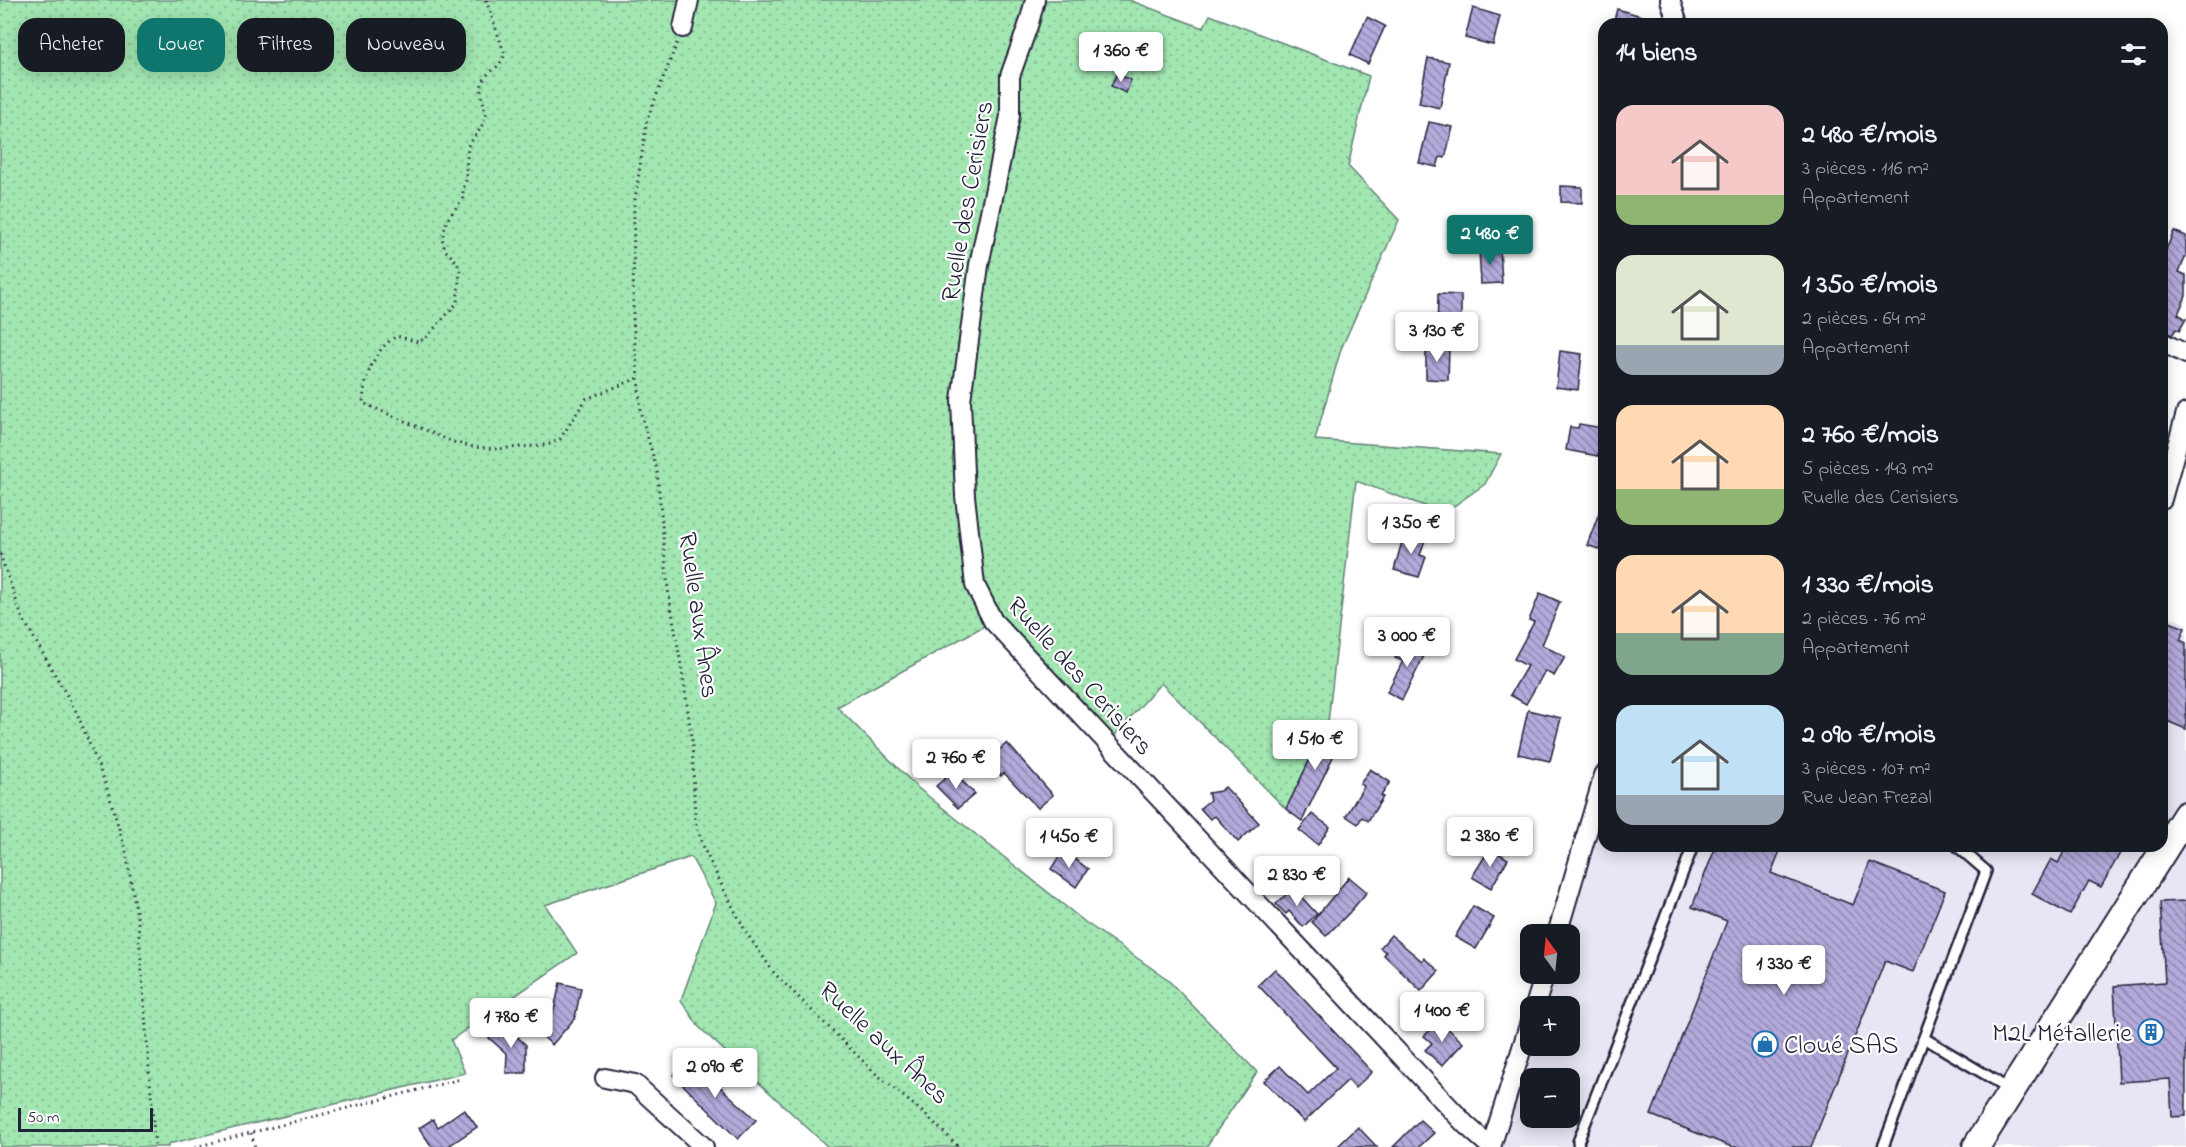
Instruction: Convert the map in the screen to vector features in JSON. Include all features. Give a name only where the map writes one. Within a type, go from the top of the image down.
[{"type":"main road","points":[[2168,844],[2186,815]]},
{"type":"main road","points":[[1976,1147],[2163,852]]},
{"type":"street","points":[[683,28],[689,0]]},
{"type":"street","name":"Ruelle des Cerisiers","points":[[1035,0],[1010,76],[1010,116],[979,265],[960,400],[965,496],[975,585],[993,621],[1466,1125],[1491,1147]]},
{"type":"street","points":[[1670,0],[1676,18]]},
{"type":"street","points":[[2168,345],[2186,354]]},
{"type":"street","points":[[2168,478],[2186,414]]},
{"type":"street","points":[[1560,924],[1598,795]]},
{"type":"street","points":[[1491,1147],[1520,1054]]},
{"type":"street","points":[[605,1078],[635,1084],[704,1147]]},
{"type":"lane","points":[[1579,1147],[1578,1142],[1691,852]]},
{"type":"lane","points":[[1883,1147],[1986,872],[1964,852]]},
{"type":"lane","points":[[1924,1038],[2012,1092]]},
{"type":"path","points":[[486,0],[505,55],[499,65],[482,82],[481,91],[486,115],[481,128],[468,147],[465,171],[467,178],[463,198],[447,220],[442,238],[445,250],[457,262],[460,271],[457,303],[426,338],[418,342],[397,336],[387,342],[370,366],[363,391],[363,403],[453,442],[497,449],[551,444],[560,439],[586,399],[638,378]]},
{"type":"path","name":"Ruelle aux Ânes","points":[[683,28],[647,120],[634,206],[633,318],[641,414],[657,470],[668,589],[692,741],[695,821],[705,851],[746,932],[774,973],[875,1073],[926,1115],[959,1147]]},
{"type":"path","points":[[0,554],[22,617],[77,713],[106,785],[126,852],[138,922],[155,1147]]},
{"type":"path","points":[[195,1147],[460,1079]]},
{"type":"path","points":[[251,1133],[255,1147]]},
{"type":"shaded area","points":[[2168,616],[2186,624],[2186,1147],[1491,1147],[1520,1072],[1520,1128],[1580,1128],[1580,1068],[1522,1068],[1526,1056],[1580,1056],[1580,996],[1538,996],[1542,984],[1580,984],[1580,924],[1560,924],[1598,792],[1598,852],[2168,852]]},
{"type":"green space","points":[[0,0],[1129,0],[1203,28],[1210,15],[1369,76],[1348,166],[1399,220],[1341,349],[1315,440],[1501,454],[1485,484],[1444,513],[1356,481],[1328,722],[1286,809],[1161,683],[1107,744],[993,621],[837,707],[918,788],[1085,922],[1166,978],[1257,1072],[1206,1147],[828,1147],[699,1027],[681,1000],[716,903],[691,857],[545,905],[577,953],[451,1040],[465,1073],[168,1144],[168,1147],[0,1147]]},
{"type":"building","points":[[1473,8],[1500,16],[1493,45],[1465,38]]},
{"type":"building","points":[[1617,9],[1649,18],[1615,18]]},
{"type":"building","points":[[1367,17],[1385,26],[1368,64],[1350,55]]},
{"type":"building","points":[[1428,58],[1449,62],[1440,108],[1419,103]]},
{"type":"building","points":[[1117,74],[1131,80],[1126,93],[1111,86]]},
{"type":"building","points":[[1429,122],[1453,127],[1445,158],[1440,157],[1437,167],[1419,163]]},
{"type":"building","points":[[1561,186],[1582,187],[1582,203],[1561,202]]},
{"type":"building","points":[[2174,231],[2186,236],[2186,256],[2179,272],[2186,275],[2186,296],[2178,314],[2186,319],[2179,331],[2176,329],[2172,335],[2168,333],[2168,245]]},
{"type":"building","points":[[1500,248],[1502,283],[1481,284],[1479,249]]},
{"type":"building","points":[[1438,294],[1461,295],[1461,340],[1437,339]]},
{"type":"building","points":[[1426,347],[1449,347],[1448,380],[1426,379]]},
{"type":"building","points":[[1560,351],[1582,354],[1578,390],[1556,387]]},
{"type":"building","points":[[1579,424],[1598,427],[1598,456],[1566,450],[1570,427],[1578,428]]},
{"type":"building","points":[[1598,516],[1598,549],[1587,545]]},
{"type":"building","points":[[1405,531],[1426,537],[1420,555],[1426,557],[1419,577],[1394,570]]},
{"type":"building","points":[[1540,593],[1560,602],[1542,645],[1565,657],[1554,676],[1545,671],[1526,704],[1510,695],[1527,666],[1514,659],[1534,622],[1529,620]]},
{"type":"building","points":[[2168,621],[2185,628],[2180,640],[2186,643],[2186,729],[2168,722]]},
{"type":"building","points":[[1405,638],[1427,650],[1402,700],[1387,692],[1403,661],[1395,658]]},
{"type":"building","points":[[1528,710],[1561,718],[1550,761],[1518,754]]},
{"type":"building","points":[[1328,722],[1345,732],[1302,821],[1286,809]]},
{"type":"building","points":[[1007,743],[1053,795],[1038,808],[1004,773],[1001,776],[999,773],[995,774],[988,767],[990,758]]},
{"type":"building","points":[[1370,769],[1390,782],[1368,821],[1362,817],[1358,824],[1346,816],[1364,786],[1360,784]]},
{"type":"building","points":[[953,772],[975,794],[958,808],[936,786]]},
{"type":"building","points":[[1225,787],[1259,823],[1238,842],[1215,816],[1210,819],[1200,808],[1210,800],[1208,793],[1220,791]]},
{"type":"building","points":[[1312,814],[1330,827],[1318,845],[1299,830]]},
{"type":"building","points":[[1490,848],[1508,859],[1491,888],[1472,877]]},
{"type":"building","points":[[1063,850],[1088,869],[1076,887],[1051,869]]},
{"type":"building","name":"Cloué SAS","points":[[1714,852],[1780,852],[1771,873],[1853,905],[1870,862],[1945,891],[1913,972],[1885,961],[1811,1147],[1732,1147],[1651,1115],[1727,921],[1692,907]]},
{"type":"building","points":[[2064,852],[2121,852],[2101,887],[2089,881],[2070,915],[2032,894],[2051,859],[2058,863]]},
{"type":"building","points":[[1349,877],[1367,892],[1326,936],[1312,922]]},
{"type":"building","points":[[1293,888],[1317,914],[1303,927],[1289,911],[1286,914],[1276,904]]},
{"type":"building","name":"M2L Métallerie","points":[[2186,901],[2186,1116],[2172,1117],[2170,1079],[2119,1082],[2114,986],[2165,982],[2160,902]]},
{"type":"building","points":[[1473,906],[1494,918],[1476,949],[1455,937]]},
{"type":"building","points":[[1391,935],[1422,961],[1424,958],[1439,971],[1421,991],[1384,955],[1386,952],[1380,948]]},
{"type":"building","points":[[1275,969],[1372,1072],[1355,1088],[1348,1080],[1304,1122],[1264,1081],[1280,1066],[1308,1095],[1336,1068],[1258,985]]},
{"type":"building","points":[[560,983],[581,988],[575,1018],[552,1045],[536,1030],[554,1010]]},
{"type":"building","points":[[1440,1021],[1463,1043],[1442,1066],[1425,1050],[1432,1043],[1424,1036]]},
{"type":"building","points":[[503,1023],[526,1045],[526,1073],[506,1073],[507,1054],[489,1038]]},
{"type":"building","points":[[689,1058],[756,1120],[738,1139],[673,1075]]},
{"type":"building","points":[[464,1109],[477,1127],[447,1147],[432,1147],[419,1128],[433,1119],[438,1127]]},
{"type":"building","points":[[1420,1120],[1434,1133],[1419,1147],[1393,1147]]},
{"type":"building","points":[[1358,1127],[1377,1147],[1337,1147]]},
{"type":"place","name":"M2L Métallerie","points":[[2151,1032]]},
{"type":"place","name":"Cloué SAS","points":[[1765,1044]]}]
